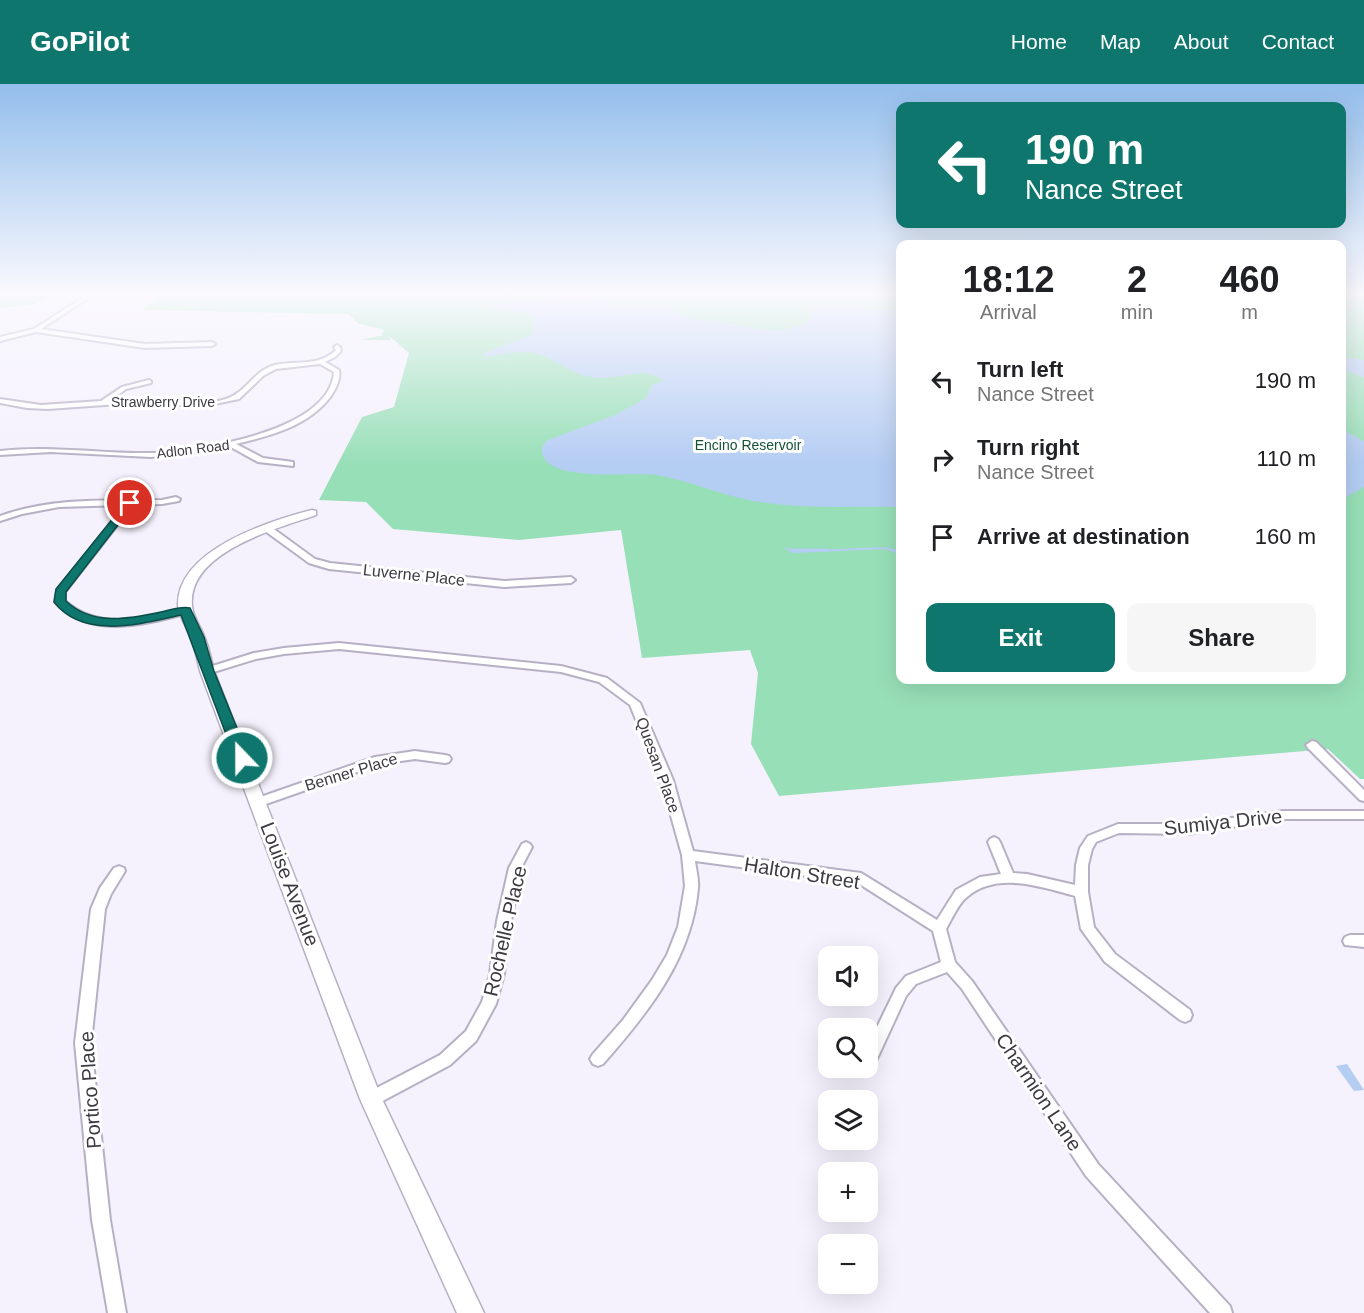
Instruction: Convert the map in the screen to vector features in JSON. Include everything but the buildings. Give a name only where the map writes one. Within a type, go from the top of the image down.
[{"type":"street","points":[[322,363],[339,350]]},
{"type":"street","name":"Strawberry Drive","points":[[0,402],[48,407],[153,401],[204,405],[219,403],[242,395],[253,379],[264,371],[296,364],[322,363]]},
{"type":"street","name":"Adlon Road","points":[[0,453],[53,450],[139,455],[175,453],[230,444],[282,428],[299,420],[322,403],[338,376],[337,371],[322,363]]},
{"type":"street","points":[[104,402],[124,388],[149,382]]},
{"type":"street","points":[[230,444],[261,460],[290,464]]},
{"type":"street","points":[[0,519],[20,510],[44,505],[130,503],[176,499]]},
{"type":"street","points":[[130,503],[60,592],[60,602],[83,619],[106,622],[142,620],[185,611],[185,592],[199,567],[228,545],[312,513]]},
{"type":"street","name":"Luverne Place","points":[[268,529],[312,561],[329,566],[504,584],[571,580]]},
{"type":"street","name":"Louise Avenue","points":[[185,611],[198,637],[207,671],[260,802],[371,1099],[471,1313]]},
{"type":"street","name":"Quesan Place","points":[[207,671],[264,654],[312,647],[339,646],[561,669],[603,680],[635,703],[667,780],[688,855],[692,886],[685,927],[673,957],[628,1025],[598,1059]]},
{"type":"street","points":[[1312,745],[1364,797]]},
{"type":"street","name":"Benner Place","points":[[260,802],[379,760],[415,755],[445,759]]},
{"type":"street","name":"Sumiya Drive","points":[[1185,1015],[1101,949],[1088,929],[1080,892],[1082,865],[1086,848],[1092,839],[1118,828],[1188,830],[1283,815],[1364,815]]},
{"type":"street","points":[[994,842],[1009,878]]},
{"type":"street","name":"Rochelle Place","points":[[371,1099],[445,1060],[471,1036],[489,1004],[497,974],[515,868],[526,847]]},
{"type":"street","name":"Halton Street","points":[[688,855],[861,878],[939,928]]},
{"type":"street","name":"Portico Place","points":[[117,1313],[101,1220],[84,1043],[98,909],[105,892],[119,871]]},
{"type":"street","points":[[939,928],[960,894],[985,881],[1009,878],[1046,883],[1080,892]]},
{"type":"street","name":"Charmion Lane","points":[[939,928],[949,965],[967,985],[1092,1170],[1222,1313]]},
{"type":"street","points":[[878,1041],[901,992],[911,980],[949,965]]},
{"type":"green space","name":"Encino Reservoir","points":[[406,350],[896,350],[896,684],[1346,684],[1346,350],[1364,350],[1364,779],[1360,779],[1328,749],[779,796],[751,744],[758,673],[750,650],[642,658],[621,530],[519,540],[393,529],[366,502],[319,500],[362,417],[394,407],[409,353]]},
{"type":"water","name":"Encino Reservoir","points":[[492,350],[896,350],[896,507],[806,506],[768,503],[656,475],[594,474],[562,470],[550,464],[543,456],[543,445],[548,440],[615,415],[646,398],[652,385],[663,381],[657,376],[642,373],[609,378],[591,377],[582,375],[544,356],[529,352],[484,357],[485,353]]},
{"type":"water","points":[[1346,358],[1364,360],[1364,377],[1346,371]]},
{"type":"water","points":[[1346,432],[1364,441],[1364,487],[1346,497]]},
{"type":"water","points":[[1347,1064],[1364,1090],[1354,1091],[1336,1066]]},
{"type":"waterway","points":[[786,548],[792,552]]},
{"type":"waterway","points":[[794,552],[885,548],[896,552]]},
{"type":"waterway","points":[[790,550],[829,550]]},
{"type":"waterway","points":[[892,550],[896,552]]},
{"type":"route","points":[[130,503],[71,576],[60,592],[60,602],[83,619],[106,622],[142,620],[185,611],[198,637],[207,671],[242,758]]}]
